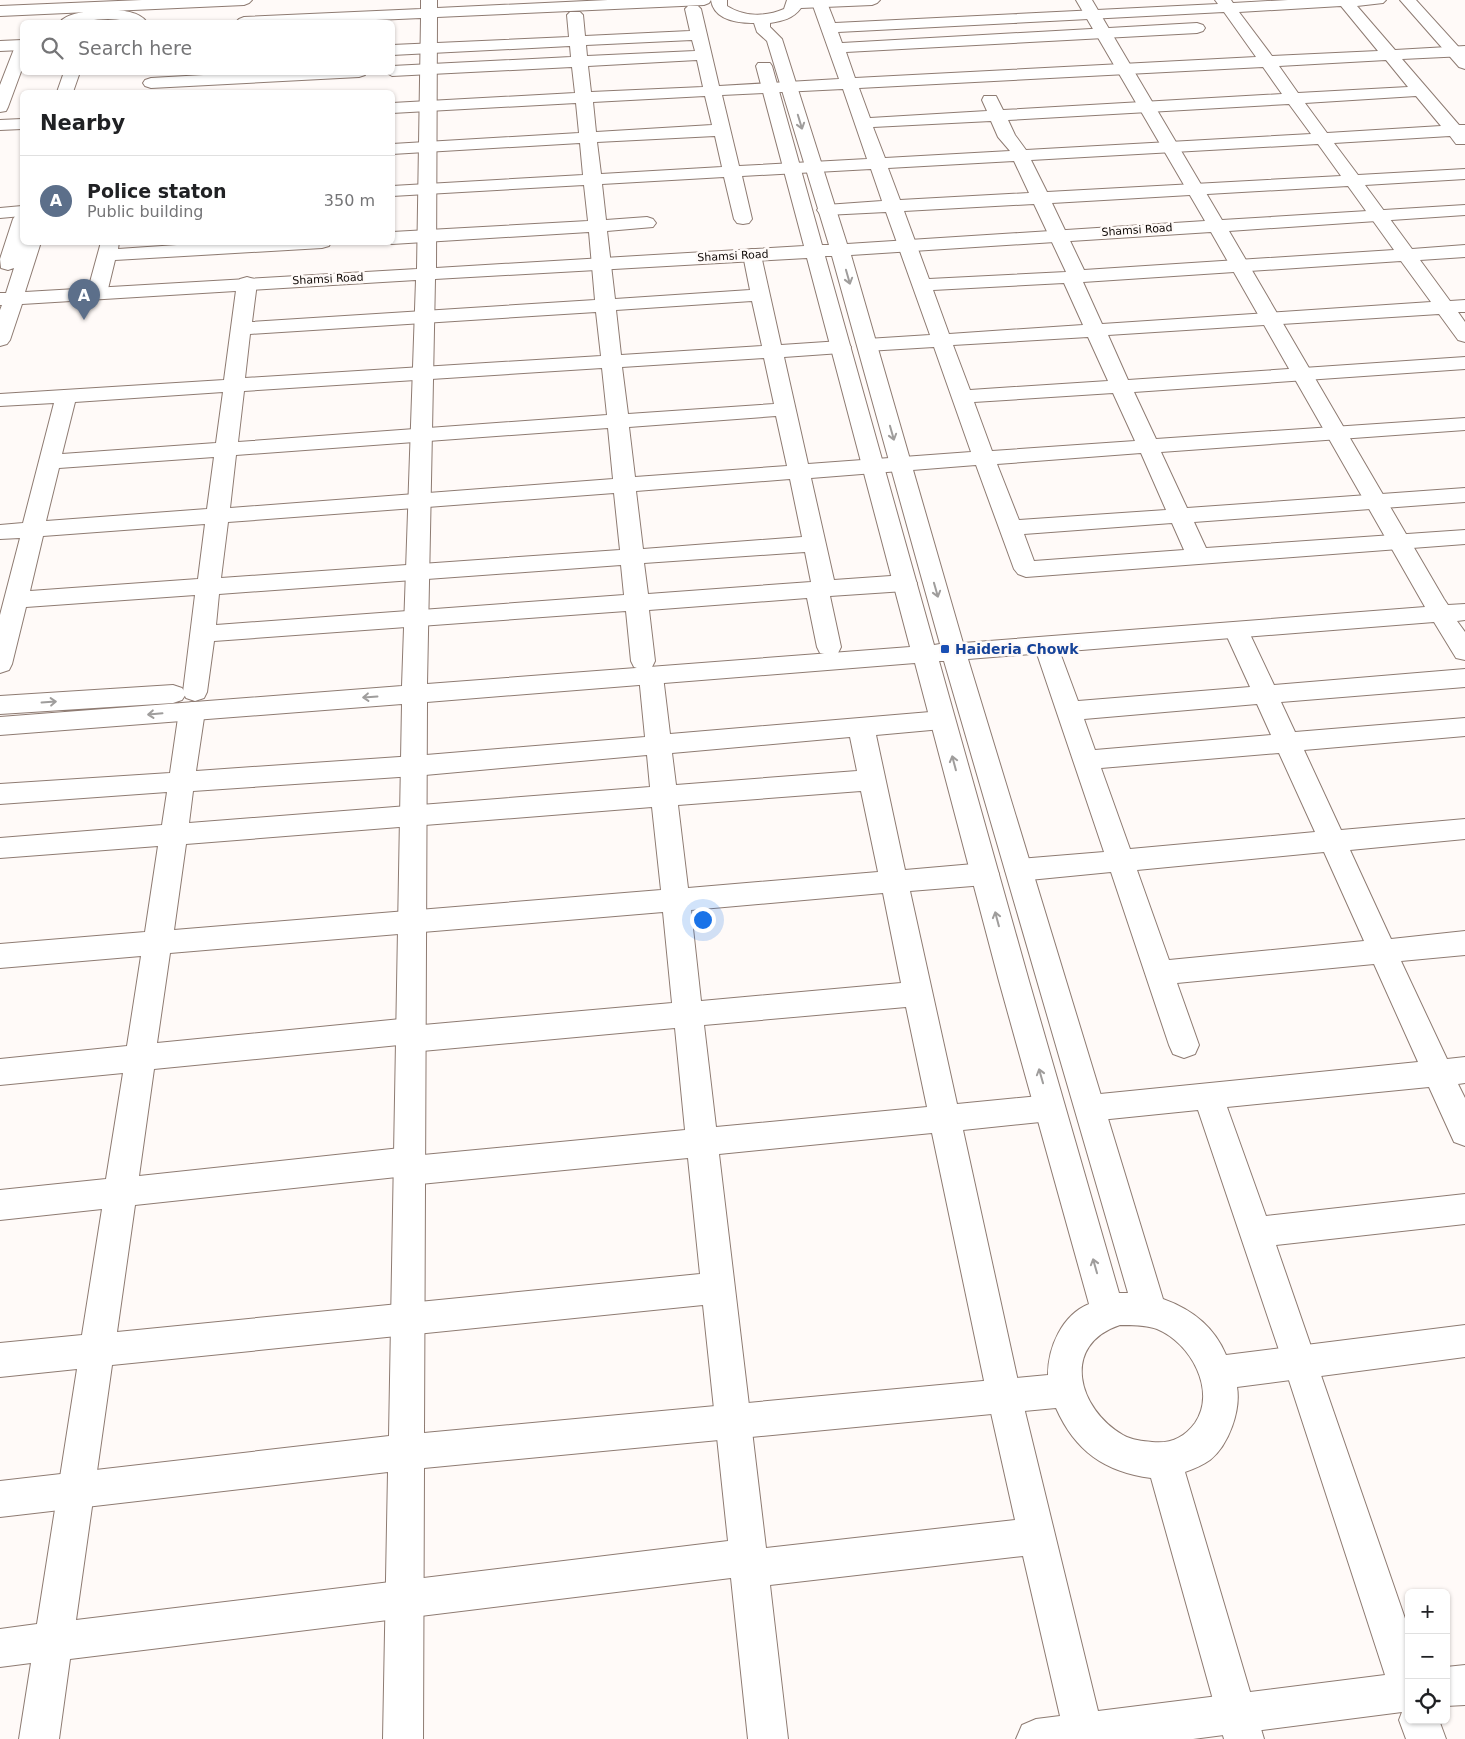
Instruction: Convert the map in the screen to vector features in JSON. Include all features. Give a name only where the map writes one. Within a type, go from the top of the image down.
[{"type":"street","points":[[0,11],[37,11],[171,2],[244,0]]},
{"type":"street","points":[[395,48],[429,31],[574,7],[719,4],[736,16],[762,24],[788,13],[795,2],[820,3],[872,0]]},
{"type":"street","points":[[829,28],[948,15],[1089,7],[1378,0]]},
{"type":"street","points":[[1408,0],[1462,56]]},
{"type":"street","points":[[1345,1],[1420,91],[1461,134]]},
{"type":"street","points":[[166,20],[171,2]]},
{"type":"street","points":[[820,3],[941,340],[1026,569],[1465,537]]},
{"type":"street","points":[[698,4],[699,34],[743,219]]},
{"type":"street","points":[[1226,4],[1465,336]]},
{"type":"street","points":[[73,20],[102,7],[135,20]]},
{"type":"street","points":[[574,7],[637,602],[664,796],[768,1739]]},
{"type":"street","points":[[1089,7],[1399,542],[1465,652]]},
{"type":"street","points":[[948,15],[1058,235],[1095,330],[1198,556]]},
{"type":"street","points":[[1341,21],[1360,20]]},
{"type":"street","points":[[762,24],[757,40],[779,86],[803,169],[814,251],[984,874],[1108,1313]]},
{"type":"street","points":[[395,25],[580,61],[704,54]]},
{"type":"street","points":[[836,48],[1262,25]]},
{"type":"street","points":[[395,29],[578,41],[699,34]]},
{"type":"street","points":[[395,68],[429,31]]},
{"type":"street","points":[[403,1739],[416,618],[426,273],[429,31]]},
{"type":"street","points":[[0,38],[20,37]]},
{"type":"street","points":[[0,46],[20,45]]},
{"type":"street","points":[[0,108],[4,87],[20,53]]},
{"type":"street","points":[[395,108],[1390,55],[1462,56]]},
{"type":"street","points":[[66,90],[71,75]]},
{"type":"street","points":[[82,90],[87,75]]},
{"type":"street","points":[[151,83],[279,81],[332,75]]},
{"type":"street","points":[[863,123],[1420,91]]},
{"type":"street","points":[[0,125],[20,124]]},
{"type":"street","points":[[395,149],[722,130]]},
{"type":"street","points":[[395,191],[803,169],[1170,146],[1461,134]]},
{"type":"street","points":[[803,169],[826,210],[840,250],[952,646],[1150,1312]]},
{"type":"street","points":[[826,210],[1465,174]]},
{"type":"street","name":"Shamsi Road","points":[[4,294],[97,293],[840,250],[1216,224],[1465,210]]},
{"type":"street","points":[[0,213],[20,211]]},
{"type":"street","points":[[395,238],[647,223]]},
{"type":"street","points":[[0,340],[4,294],[20,227]]},
{"type":"street","points":[[4,294],[30,245]]},
{"type":"street","points":[[97,293],[108,249],[229,245]]},
{"type":"street","points":[[39,1739],[194,702],[242,329],[259,245]]},
{"type":"street","points":[[921,285],[1074,277],[1465,251]]},
{"type":"street","points":[[752,255],[824,588],[818,596],[829,647]]},
{"type":"street","points":[[242,329],[760,296]]},
{"type":"street","points":[[867,345],[1465,306]]},
{"type":"street","points":[[0,400],[840,347]]},
{"type":"street","points":[[962,397],[1465,363]]},
{"type":"street","points":[[0,664],[66,396]]},
{"type":"street","points":[[50,462],[785,409]]},
{"type":"street","points":[[0,532],[873,466],[1465,424]]},
{"type":"street","points":[[1011,528],[1465,495]]},
{"type":"street","points":[[16,600],[814,544]]},
{"type":"street","points":[[203,634],[905,583]]},
{"type":"street","points":[[952,646],[1046,645],[1236,630],[1437,607],[1465,598]]},
{"type":"street","points":[[0,726],[194,702],[952,646],[1437,607],[1465,612]]},
{"type":"street","points":[[1236,630],[1383,952],[1451,1071],[1465,1132]]},
{"type":"street","points":[[1046,645],[1184,1045]]},
{"type":"street","points":[[647,668],[829,647],[923,648]]},
{"type":"street","points":[[1069,711],[1465,678]]},
{"type":"street","points":[[0,705],[194,702]]},
{"type":"street","points":[[0,794],[414,766],[942,720]]},
{"type":"street","points":[[860,727],[1004,1395],[1084,1736]]},
{"type":"street","points":[[1086,760],[1465,727]]},
{"type":"street","points":[[0,848],[414,814],[872,780]]},
{"type":"street","points":[[1019,870],[1465,829]]},
{"type":"street","points":[[0,956],[984,874]]},
{"type":"street","points":[[1160,973],[1465,943]]},
{"type":"street","points":[[0,1072],[140,1058],[918,994]]},
{"type":"street","points":[[1090,1108],[1451,1071]]},
{"type":"street","points":[[1208,1096],[1300,1362],[1406,1679]]},
{"type":"street","points":[[0,1205],[120,1192],[702,1142],[1050,1108]]},
{"type":"street","points":[[1255,1232],[1465,1209]]},
{"type":"street","points":[[0,1360],[718,1288]]},
{"type":"street","points":[[1120,1309],[1150,1312],[1171,1319],[1194,1335],[1211,1357],[1219,1380],[1221,1404],[1214,1427],[1200,1444],[1180,1456],[1164,1461],[1133,1458],[1112,1449],[1092,1435],[1078,1417],[1066,1390],[1064,1376],[1067,1351],[1078,1331],[1097,1316],[1108,1313],[1120,1309]]},
{"type":"street","points":[[1217,1373],[1465,1341]]},
{"type":"street","points":[[0,1499],[407,1452],[1066,1390]]},
{"type":"street","points":[[1164,1461],[1240,1727]]},
{"type":"street","points":[[0,1648],[405,1599],[748,1563],[1038,1536]]},
{"type":"street","points":[[1450,1687],[1465,1685]]},
{"type":"street","points":[[1036,1739],[1240,1727],[1405,1693]]},
{"type":"street","points":[[1420,1724],[1426,1739]]},
{"type":"place","name":"Police staton","points":[[84,320]]},
{"type":"place","name":"Haideria Chowk","points":[[945,649]]}]
